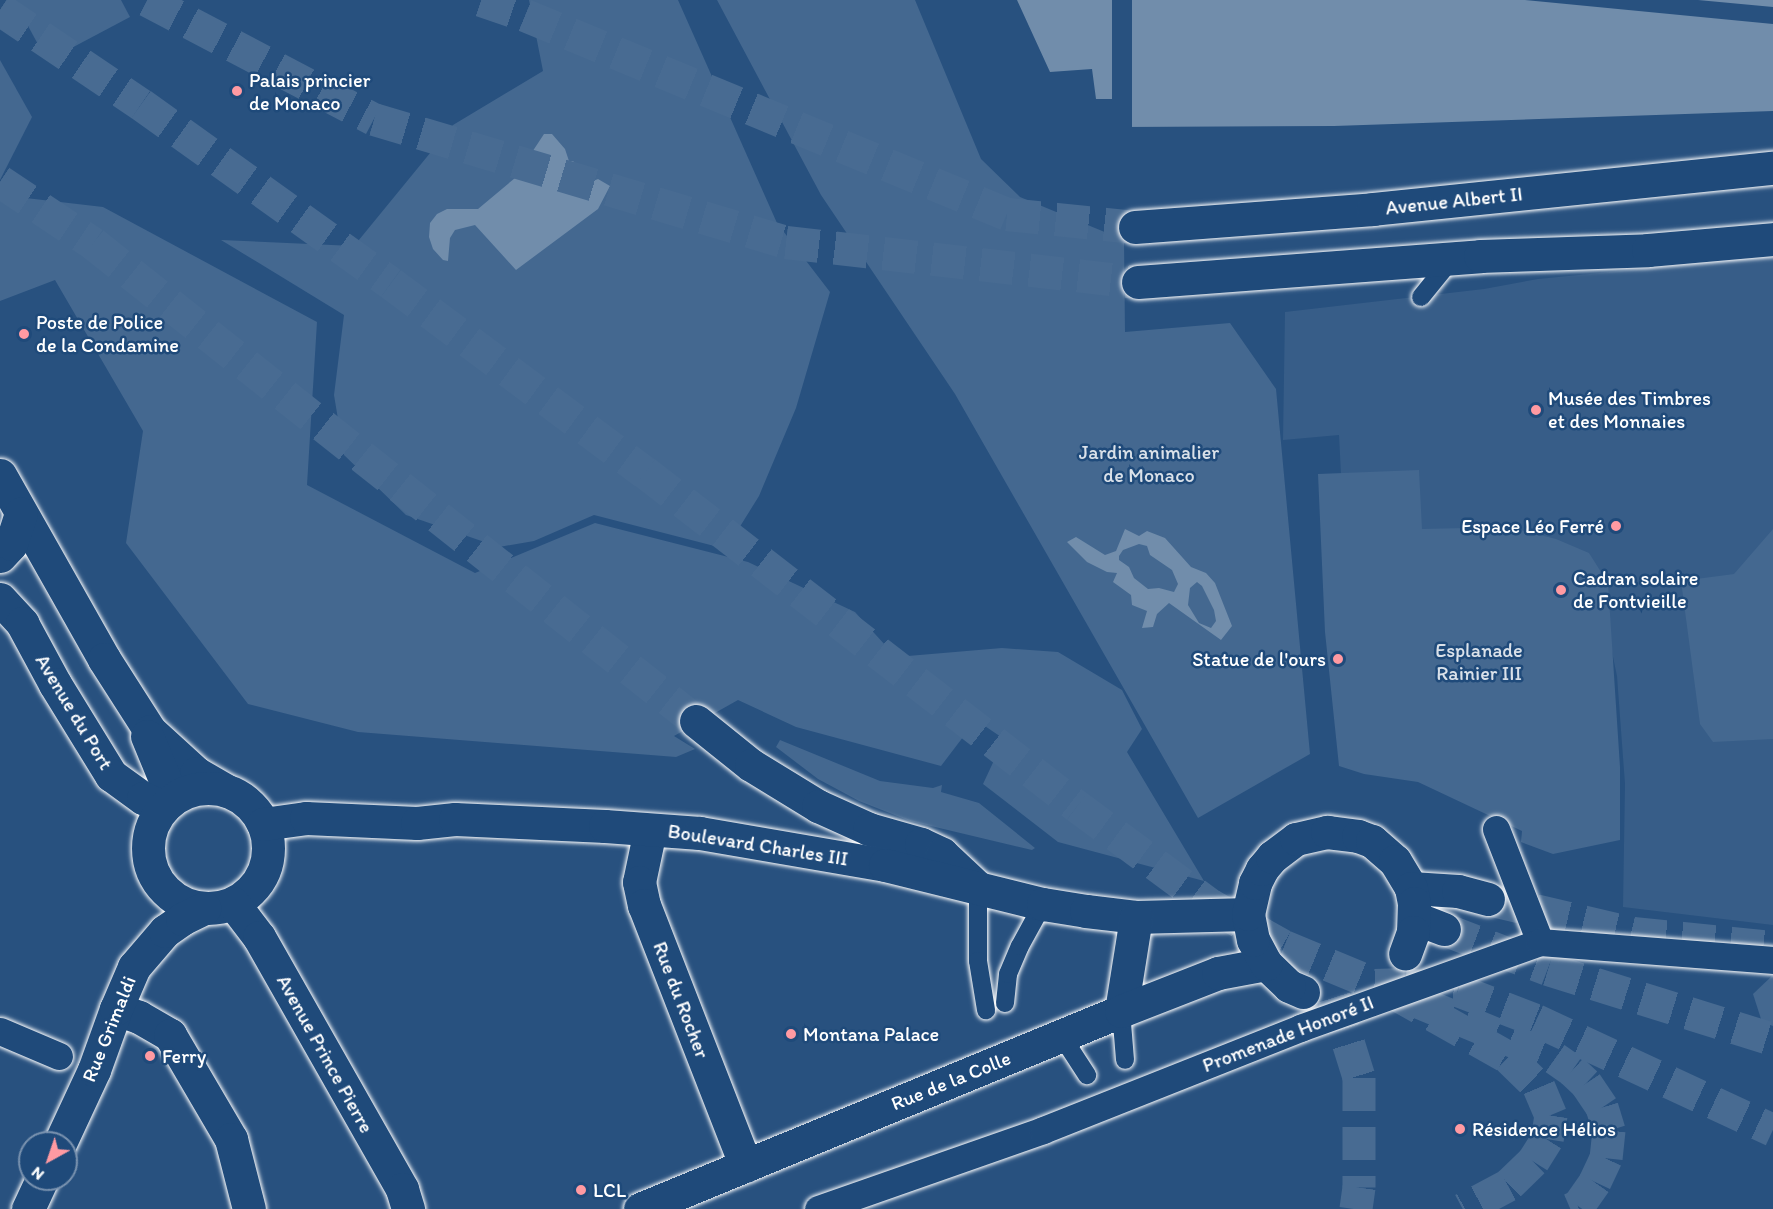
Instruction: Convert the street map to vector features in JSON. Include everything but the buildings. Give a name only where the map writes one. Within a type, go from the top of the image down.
[{"type":"main road","name":"Avenue Albert II","points":[[1135,227],[1373,209],[1773,168]]},
{"type":"main road","points":[[1138,282],[1452,259],[1648,250],[1773,239]]},
{"type":"main road","points":[[0,475],[132,705],[150,731],[196,773],[227,791],[249,804],[263,824],[269,848],[265,867],[249,892],[219,905],[181,902],[170,895],[154,876],[150,864],[148,840],[154,822],[169,803],[193,790],[215,788],[227,791]]},
{"type":"main road","points":[[0,555],[11,543],[21,514]]},
{"type":"main road","name":"Avenue du Port","points":[[0,599],[22,623],[55,684],[111,775],[142,798],[169,803]]},
{"type":"main road","points":[[132,705],[169,803]]},
{"type":"main road","points":[[696,721],[751,765],[818,806],[869,829],[921,844],[942,854],[978,887]]},
{"type":"main road","name":"Boulevard Charles III","points":[[263,824],[298,819],[417,823],[455,819],[699,833],[791,848],[978,887],[1043,904],[1136,916],[1248,914]]},
{"type":"main road","name":"Rue du Rocher","points":[[650,830],[639,882],[644,905],[746,1166]]},
{"type":"main road","points":[[1303,992],[1283,981],[1266,964],[1253,940],[1248,914],[1255,883],[1272,857],[1296,839],[1327,832],[1358,836],[1371,841],[1395,861],[1423,912]]},
{"type":"main road","points":[[1405,954],[1423,912],[1458,891],[1488,899]]},
{"type":"main road","name":"Rue Grimaldi","points":[[66,1131],[94,1070],[134,967],[165,931],[182,919],[219,905]]},
{"type":"main road","name":"Avenue Prince Pierre","points":[[219,905],[259,936],[408,1202]]},
{"type":"main road","points":[[1121,1011],[1136,916]]},
{"type":"main road","name":"Rue de la Colle","points":[[640,1209],[1061,1035],[1218,973],[1266,964]]},
{"type":"main road","points":[[116,1009],[139,1017],[170,1035],[231,1139],[249,1209]]},
{"type":"main road","points":[[28,1209],[36,1191]]},
{"type":"street","points":[[1498,842],[1540,942]]},
{"type":"street","name":"Promenade Honoré II","points":[[818,1209],[1043,1130],[1300,1028],[1540,942],[1773,960]]},
{"type":"street","points":[[0,1031],[58,1056]]},
{"type":"lane","points":[[1421,297],[1452,259]]},
{"type":"lane","points":[[978,887],[978,961],[986,1010]]},
{"type":"lane","points":[[1005,1003],[1008,974],[1043,904]]},
{"type":"lane","points":[[1121,1011],[1125,1060]]},
{"type":"lane","points":[[1061,1035],[1087,1075]]},
{"type":"shaded area","points":[[1017,0],[1773,0],[1773,111],[1334,126],[1121,127],[1119,99],[1096,99],[1092,69],[1050,72]]},
{"type":"shaded area","points":[[544,134],[552,134],[565,149],[569,161],[573,161],[593,181],[598,179],[610,186],[598,209],[516,270],[475,225],[455,230],[450,238],[448,261],[443,260],[433,249],[429,237],[430,223],[437,214],[447,209],[478,209],[515,178]]},
{"type":"shaded area","points":[[1773,256],[1773,925],[1623,907],[1625,784],[1617,676],[1608,633],[1345,553],[1339,435],[1283,440],[1285,312],[1484,289],[1538,279]]},
{"type":"shaded area","points":[[1125,529],[1139,536],[1147,531],[1165,538],[1191,567],[1206,573],[1215,583],[1232,626],[1221,640],[1169,603],[1157,614],[1153,627],[1142,628],[1147,611],[1132,605],[1131,595],[1113,582],[1117,573],[1107,572],[1087,562],[1067,542],[1076,537],[1105,555],[1116,551]],"holes":[[[1139,544],[1147,546],[1150,555],[1172,570],[1178,584],[1174,592],[1159,588],[1148,589],[1134,578],[1129,567],[1119,560],[1123,550]],[[1197,582],[1202,586],[1214,610],[1216,621],[1211,628],[1199,623],[1188,605],[1190,588]]]},
{"type":"green space","points":[[14,0],[121,0],[130,17],[47,61]]},
{"type":"green space","points":[[529,0],[678,0],[777,223],[830,292],[796,408],[759,496],[726,549],[594,515],[534,541],[499,547],[406,515],[344,455],[334,395],[344,315],[221,240],[354,246],[453,125],[543,71]]},
{"type":"green space","name":"Jardin animalier de Monaco","points":[[717,0],[915,0],[981,159],[1020,197],[1124,240],[1125,332],[1230,323],[1276,389],[1310,754],[1198,818],[955,394],[821,195]]},
{"type":"green space","points":[[0,60],[32,117],[0,180]]},
{"type":"green space","points":[[0,195],[103,207],[317,322],[307,485],[475,573],[595,523],[748,562],[855,612],[896,657],[1002,648],[1058,652],[1122,690],[1142,729],[1127,752],[1204,881],[1058,842],[983,784],[1004,739],[976,720],[941,766],[796,727],[738,700],[674,736],[695,749],[676,757],[358,732],[248,704],[126,543],[143,431],[55,280],[0,301]]},
{"type":"green space","name":"Esplanade Rainier III","points":[[1419,470],[1422,529],[1508,527],[1556,539],[1589,553],[1608,583],[1620,767],[1620,840],[1553,854],[1521,842],[1522,831],[1418,782],[1364,774],[1339,766],[1325,632],[1318,474]]},
{"type":"green space","points":[[1773,529],[1773,739],[1713,742],[1700,724],[1681,581],[1734,574]]},
{"type":"green space","points":[[780,740],[880,781],[933,788],[942,785],[941,792],[979,803],[1035,848],[1032,850],[910,821],[859,801],[818,779],[776,747]]},
{"type":"green space","points":[[1773,975],[1773,1026],[1762,1022],[1753,994]]},
{"type":"pier","points":[[1112,0],[1132,0],[1132,127],[1112,127]]},
{"type":"pier","points":[[1525,0],[1698,0],[1773,7],[1773,24]]},
{"type":"tunnel","points":[[147,0],[374,119],[786,242],[1138,282]]},
{"type":"tunnel","points":[[481,0],[525,15],[1007,214],[1135,227]]},
{"type":"tunnel","points":[[0,9],[141,104],[391,283],[645,472],[1077,806],[1211,905],[1284,946],[1555,1058],[1572,1070],[1586,1083],[1602,1107],[1609,1130],[1606,1158],[1595,1182],[1578,1206],[1571,1209]]},
{"type":"tunnel","points":[[0,181],[93,243],[696,721]]},
{"type":"tunnel","points":[[1488,899],[1633,933],[1773,947]]},
{"type":"tunnel","points":[[1444,929],[1548,969],[1773,1039]]},
{"type":"tunnel","points":[[1375,985],[1405,984],[1458,990],[1536,1020],[1773,1130]]},
{"type":"tunnel","points":[[1391,991],[1508,1057],[1539,1087],[1551,1115],[1547,1139],[1533,1161],[1508,1185],[1463,1209]]},
{"type":"tunnel","points":[[1334,997],[1359,1077],[1359,1187],[1356,1209]]},
{"type":"place","name":"Palais princier de Monaco","points":[[237,91]]},
{"type":"place","name":"Poste de Police de la Condamine","points":[[24,334]]},
{"type":"place","name":"Musée des Timbres et des Monnaies","points":[[1536,410]]},
{"type":"place","name":"Espace Léo Ferré","points":[[1616,526]]},
{"type":"place","name":"Cadran solaire de Fontvieille","points":[[1561,590]]},
{"type":"place","name":"Statue de l'ours","points":[[1338,659]]},
{"type":"place","name":"Montana Palace","points":[[791,1034]]},
{"type":"place","name":"Ferry","points":[[150,1056]]},
{"type":"place","name":"Résidence Hélios","points":[[1460,1129]]},
{"type":"place","name":"LCL","points":[[581,1190]]}]
